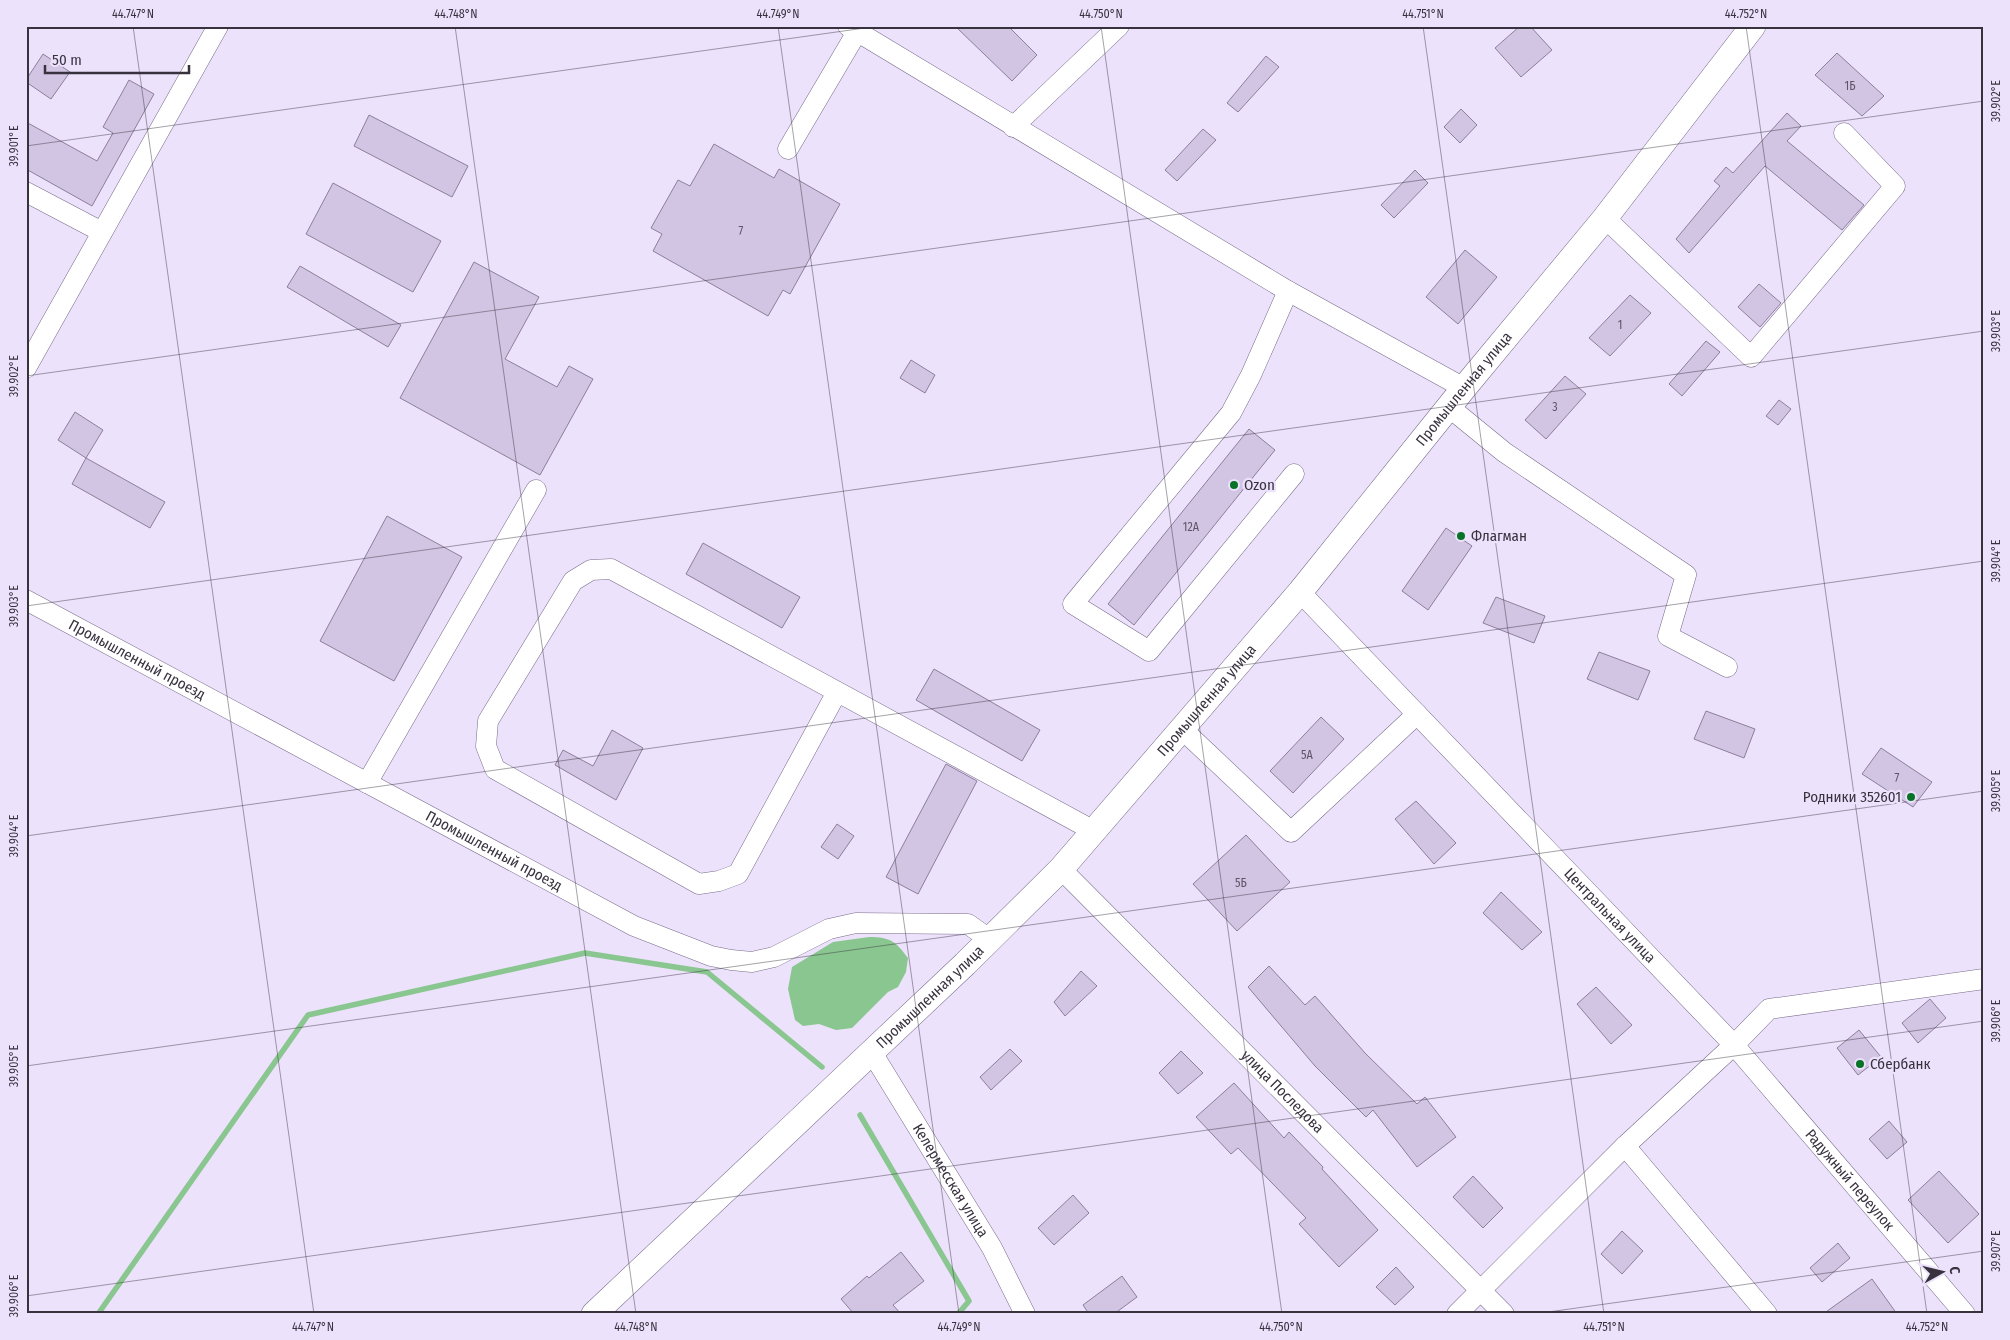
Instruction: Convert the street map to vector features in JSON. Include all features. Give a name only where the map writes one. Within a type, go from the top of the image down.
[{"type":"main road","name":"Промышленная улица","points":[[594,1314],[1061,869],[1300,592],[1457,397],[1605,218],[1753,26]]},
{"type":"street","points":[[26,368],[218,26]]},
{"type":"street","points":[[1013,127],[1119,26]]},
{"type":"street","points":[[788,149],[852,29],[1288,291],[1457,397],[1504,452],[1686,575],[1668,636],[1727,667]]},
{"type":"street","points":[[1605,218],[1751,357],[1895,186],[1844,133]]},
{"type":"street","points":[[26,192],[102,232]]},
{"type":"street","points":[[1288,291],[1251,375],[1231,413],[1073,604],[1149,651],[1294,474]]},
{"type":"street","points":[[367,783],[536,490]]},
{"type":"street","points":[[837,692],[738,874],[719,881],[700,884],[495,769],[486,746],[488,721],[573,581],[591,570],[611,569],[1094,831]]},
{"type":"street","name":"Центральная улица","points":[[1300,592],[1734,1045]]},
{"type":"street","name":"Промышленный проезд","points":[[26,600],[634,926],[711,956],[752,962],[774,957],[829,929],[856,924],[968,924],[989,939]]},
{"type":"street","points":[[1182,729],[1291,832],[1417,714]]},
{"type":"street","name":"улица Последова","points":[[1061,869],[1504,1314]]},
{"type":"street","points":[[1457,1314],[1626,1146],[1734,1045],[1769,1009],[1984,979]]},
{"type":"street","name":"Радужный переулок","points":[[1734,1045],[1965,1314]]},
{"type":"street","name":"Келермесская улица","points":[[871,1051],[992,1248],[1025,1314]]},
{"type":"street","points":[[1626,1146],[1768,1314]]},
{"type":"shaded area","points":[[869,937],[888,939],[900,948],[908,958],[906,972],[898,987],[888,992],[852,1028],[836,1030],[819,1024],[803,1026],[795,1020],[788,989],[792,967],[833,942]]},
{"type":"building","points":[[955,26],[1008,26],[1037,55],[1012,81]]},
{"type":"building","points":[[1520,26],[1530,26],[1552,50],[1521,77],[1495,48]]},
{"type":"building","points":[[1837,53],[1884,96],[1862,116],[1815,75]]},
{"type":"building","points":[[43,54],[70,72],[51,99],[26,82]]},
{"type":"building","points":[[1266,56],[1279,67],[1238,112],[1227,103]]},
{"type":"building","points":[[129,80],[154,94],[92,206],[26,169],[26,122],[97,161],[113,133],[103,127]]},
{"type":"building","points":[[1461,109],[1477,125],[1460,143],[1444,127]]},
{"type":"building","points":[[1787,113],[1801,126],[1787,141],[1864,205],[1842,230],[1765,166],[1689,253],[1676,239],[1720,186],[1714,181],[1726,167],[1733,173]]},
{"type":"building","points":[[369,115],[468,166],[452,197],[354,146]]},
{"type":"building","points":[[1203,129],[1216,140],[1177,181],[1165,170]]},
{"type":"building","points":[[714,144],[774,178],[779,169],[840,204],[790,294],[783,290],[768,316],[653,251],[662,234],[651,228],[678,180],[690,186]]},
{"type":"building","points":[[1415,170],[1428,183],[1394,218],[1381,205]]},
{"type":"building","points":[[333,183],[441,241],[413,292],[306,234]]},
{"type":"building","points":[[1465,250],[1497,277],[1458,324],[1426,297]]},
{"type":"building","points":[[474,262],[539,297],[505,359],[557,387],[569,366],[593,379],[540,475],[400,398]]},
{"type":"building","points":[[300,266],[401,325],[388,347],[287,287]]},
{"type":"building","points":[[1759,284],[1781,303],[1760,327],[1738,307]]},
{"type":"building","points":[[1630,295],[1651,313],[1610,356],[1589,338]]},
{"type":"building","points":[[1706,341],[1720,352],[1682,396],[1669,384]]},
{"type":"building","points":[[911,360],[935,375],[925,393],[900,378]]},
{"type":"building","points":[[1565,376],[1586,394],[1546,439],[1525,420]]},
{"type":"building","points":[[1779,400],[1791,409],[1778,425],[1766,416]]},
{"type":"building","points":[[75,412],[103,430],[86,458],[58,440]]},
{"type":"building","points":[[1249,429],[1275,450],[1134,625],[1108,604]]},
{"type":"building","points":[[86,458],[165,502],[150,528],[72,484]]},
{"type":"building","points":[[387,516],[462,557],[394,681],[320,641]]},
{"type":"building","points":[[1446,528],[1472,546],[1428,610],[1402,591]]},
{"type":"building","points":[[703,543],[800,597],[782,628],[686,574]]},
{"type":"building","points":[[1496,597],[1545,616],[1534,643],[1483,623]]},
{"type":"building","points":[[1599,652],[1650,671],[1638,700],[1587,679]]},
{"type":"building","points":[[934,669],[1040,730],[1022,761],[916,700]]},
{"type":"building","points":[[1706,711],[1755,729],[1744,758],[1694,739]]},
{"type":"building","points":[[1321,717],[1344,739],[1293,793],[1270,771]]},
{"type":"building","points":[[612,730],[643,748],[616,800],[555,765],[563,750],[593,766]]},
{"type":"building","points":[[1881,748],[1932,782],[1913,807],[1862,774]]},
{"type":"building","points":[[946,764],[977,781],[918,894],[886,877]]},
{"type":"building","points":[[1416,801],[1456,843],[1434,864],[1395,819]]},
{"type":"building","points":[[837,824],[854,836],[838,859],[821,847]]},
{"type":"building","points":[[1246,835],[1290,882],[1237,931],[1193,884]]},
{"type":"building","points":[[1501,892],[1542,932],[1522,950],[1483,913]]},
{"type":"building","points":[[1269,966],[1305,1005],[1315,996],[1365,1053],[1417,1104],[1425,1097],[1456,1137],[1417,1167],[1373,1110],[1366,1117],[1315,1066],[1248,987]]},
{"type":"building","points":[[1081,971],[1097,986],[1065,1016],[1054,1002]]},
{"type":"building","points":[[1596,987],[1632,1025],[1611,1044],[1577,1004]]},
{"type":"building","points":[[1930,999],[1946,1018],[1918,1043],[1902,1023]]},
{"type":"building","points":[[1859,1030],[1881,1057],[1858,1075],[1837,1048]]},
{"type":"building","points":[[1010,1049],[1022,1061],[991,1090],[980,1077]]},
{"type":"building","points":[[1181,1051],[1203,1073],[1178,1094],[1159,1073]]},
{"type":"building","points":[[1234,1083],[1284,1138],[1289,1132],[1323,1167],[1322,1169],[1378,1230],[1339,1267],[1299,1224],[1306,1218],[1238,1148],[1231,1154],[1196,1117]]},
{"type":"building","points":[[1889,1121],[1907,1142],[1887,1159],[1869,1139]]},
{"type":"building","points":[[1939,1171],[1979,1214],[1948,1243],[1908,1200]]},
{"type":"building","points":[[1473,1176],[1503,1208],[1483,1228],[1453,1197]]},
{"type":"building","points":[[1073,1195],[1089,1213],[1054,1245],[1038,1228]]},
{"type":"building","points":[[1622,1231],[1643,1251],[1622,1274],[1601,1254]]},
{"type":"building","points":[[1838,1243],[1850,1258],[1822,1282],[1810,1268]]},
{"type":"building","points":[[901,1252],[924,1281],[893,1305],[901,1314],[854,1314],[841,1299],[867,1276],[869,1278]]},
{"type":"building","points":[[1396,1267],[1414,1287],[1395,1305],[1376,1287]]},
{"type":"building","points":[[1122,1276],[1137,1297],[1114,1314],[1089,1314],[1083,1305]]},
{"type":"building","points":[[1872,1279],[1897,1314],[1823,1314]]},
{"type":"waterway","points":[[98,1314],[308,1015],[585,953],[707,972],[822,1067]]},
{"type":"waterway","points":[[860,1115],[969,1301],[958,1314]]},
{"type":"place","name":"Ozon","points":[[1234,485]]},
{"type":"place","name":"Флагман","points":[[1461,536]]},
{"type":"place","name":"Родники 352601","points":[[1911,797]]},
{"type":"place","name":"Сбербанк","points":[[1860,1064]]}]
